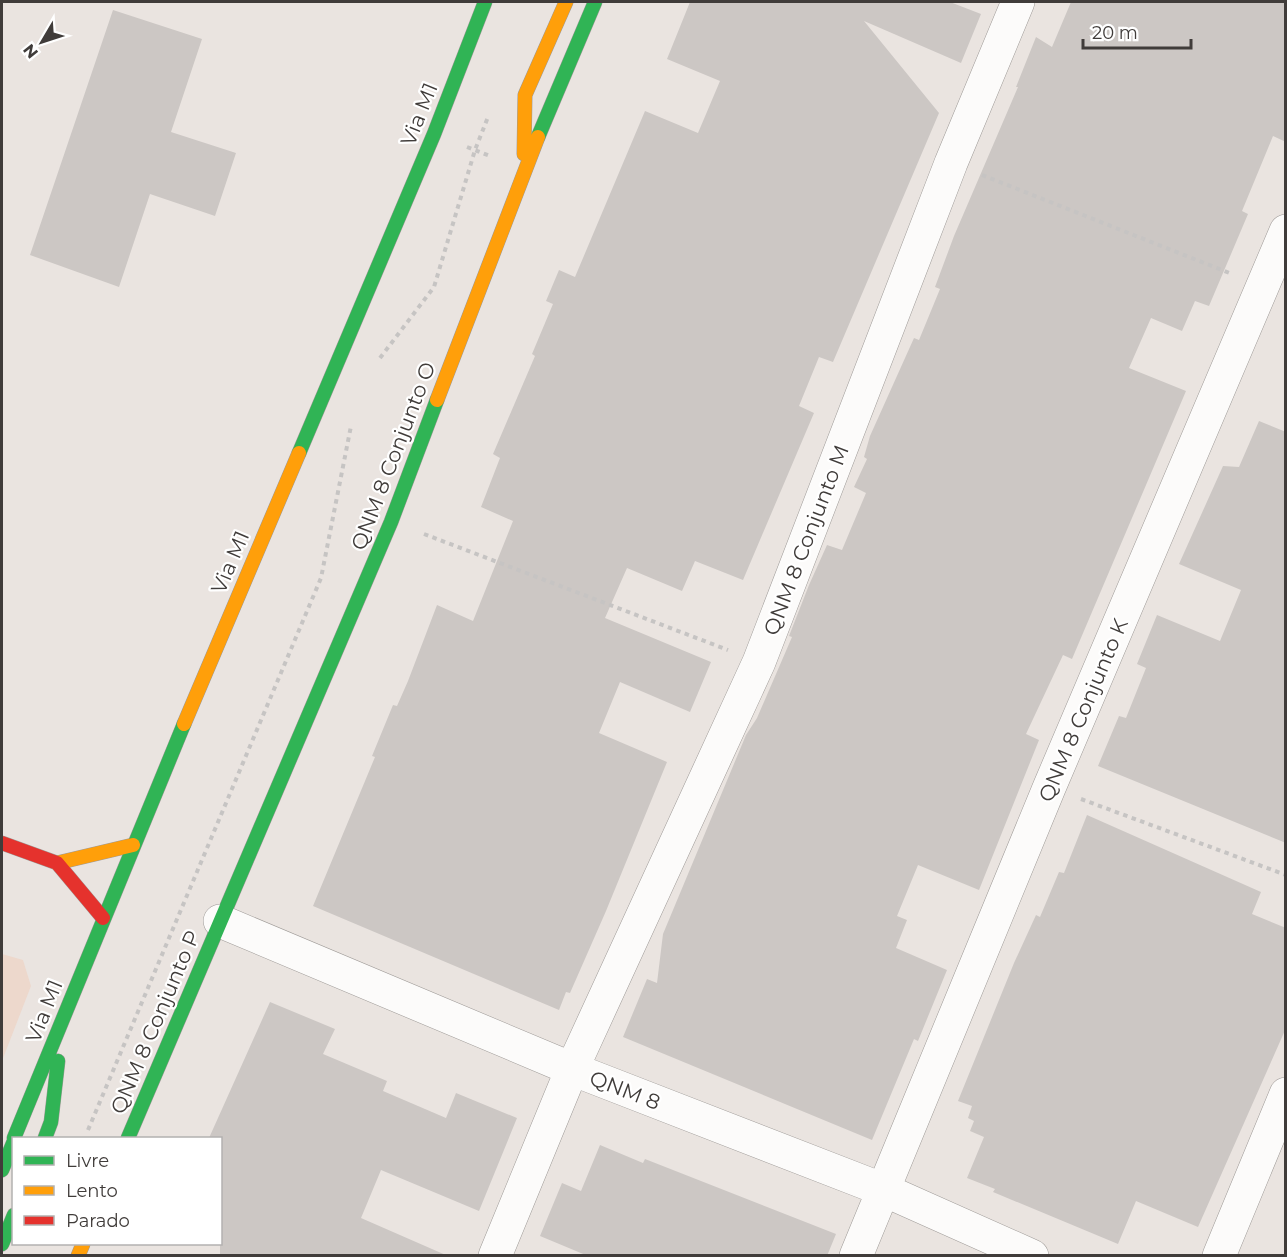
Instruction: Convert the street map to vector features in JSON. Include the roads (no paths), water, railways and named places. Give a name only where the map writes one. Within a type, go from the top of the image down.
[{"type":"main road","name":"Via M1","points":[[15,1137],[133,845],[434,134],[485,2]]},
{"type":"main road","points":[[524,171],[525,95],[566,2]]},
{"type":"main road","name":"QNM 8 Conjunto O","points":[[220,921],[391,522],[524,171],[595,2]]},
{"type":"main road","points":[[2,843],[57,863],[104,918]]},
{"type":"main road","points":[[57,863],[133,845]]},
{"type":"main road","name":"QNM 8 Conjunto P","points":[[128,1137],[220,921]]},
{"type":"main road","points":[[45,1137],[51,1122],[62,1023]]},
{"type":"main road","name":"Via M1","points":[[2,1170],[12,1145]]},
{"type":"main road","points":[[2,1244],[12,1220]]},
{"type":"street","name":"QNM 8 Conjunto M","points":[[495,1256],[572,1070],[759,662],[951,164],[1017,2]]},
{"type":"street","name":"QNM 8 Conjunto K","points":[[856,1256],[1049,788],[1286,231]]},
{"type":"street","name":"QNM 8","points":[[220,921],[572,1070],[884,1190],[1032,1256]]},
{"type":"street","points":[[1219,1256],[1286,1094]]}]
